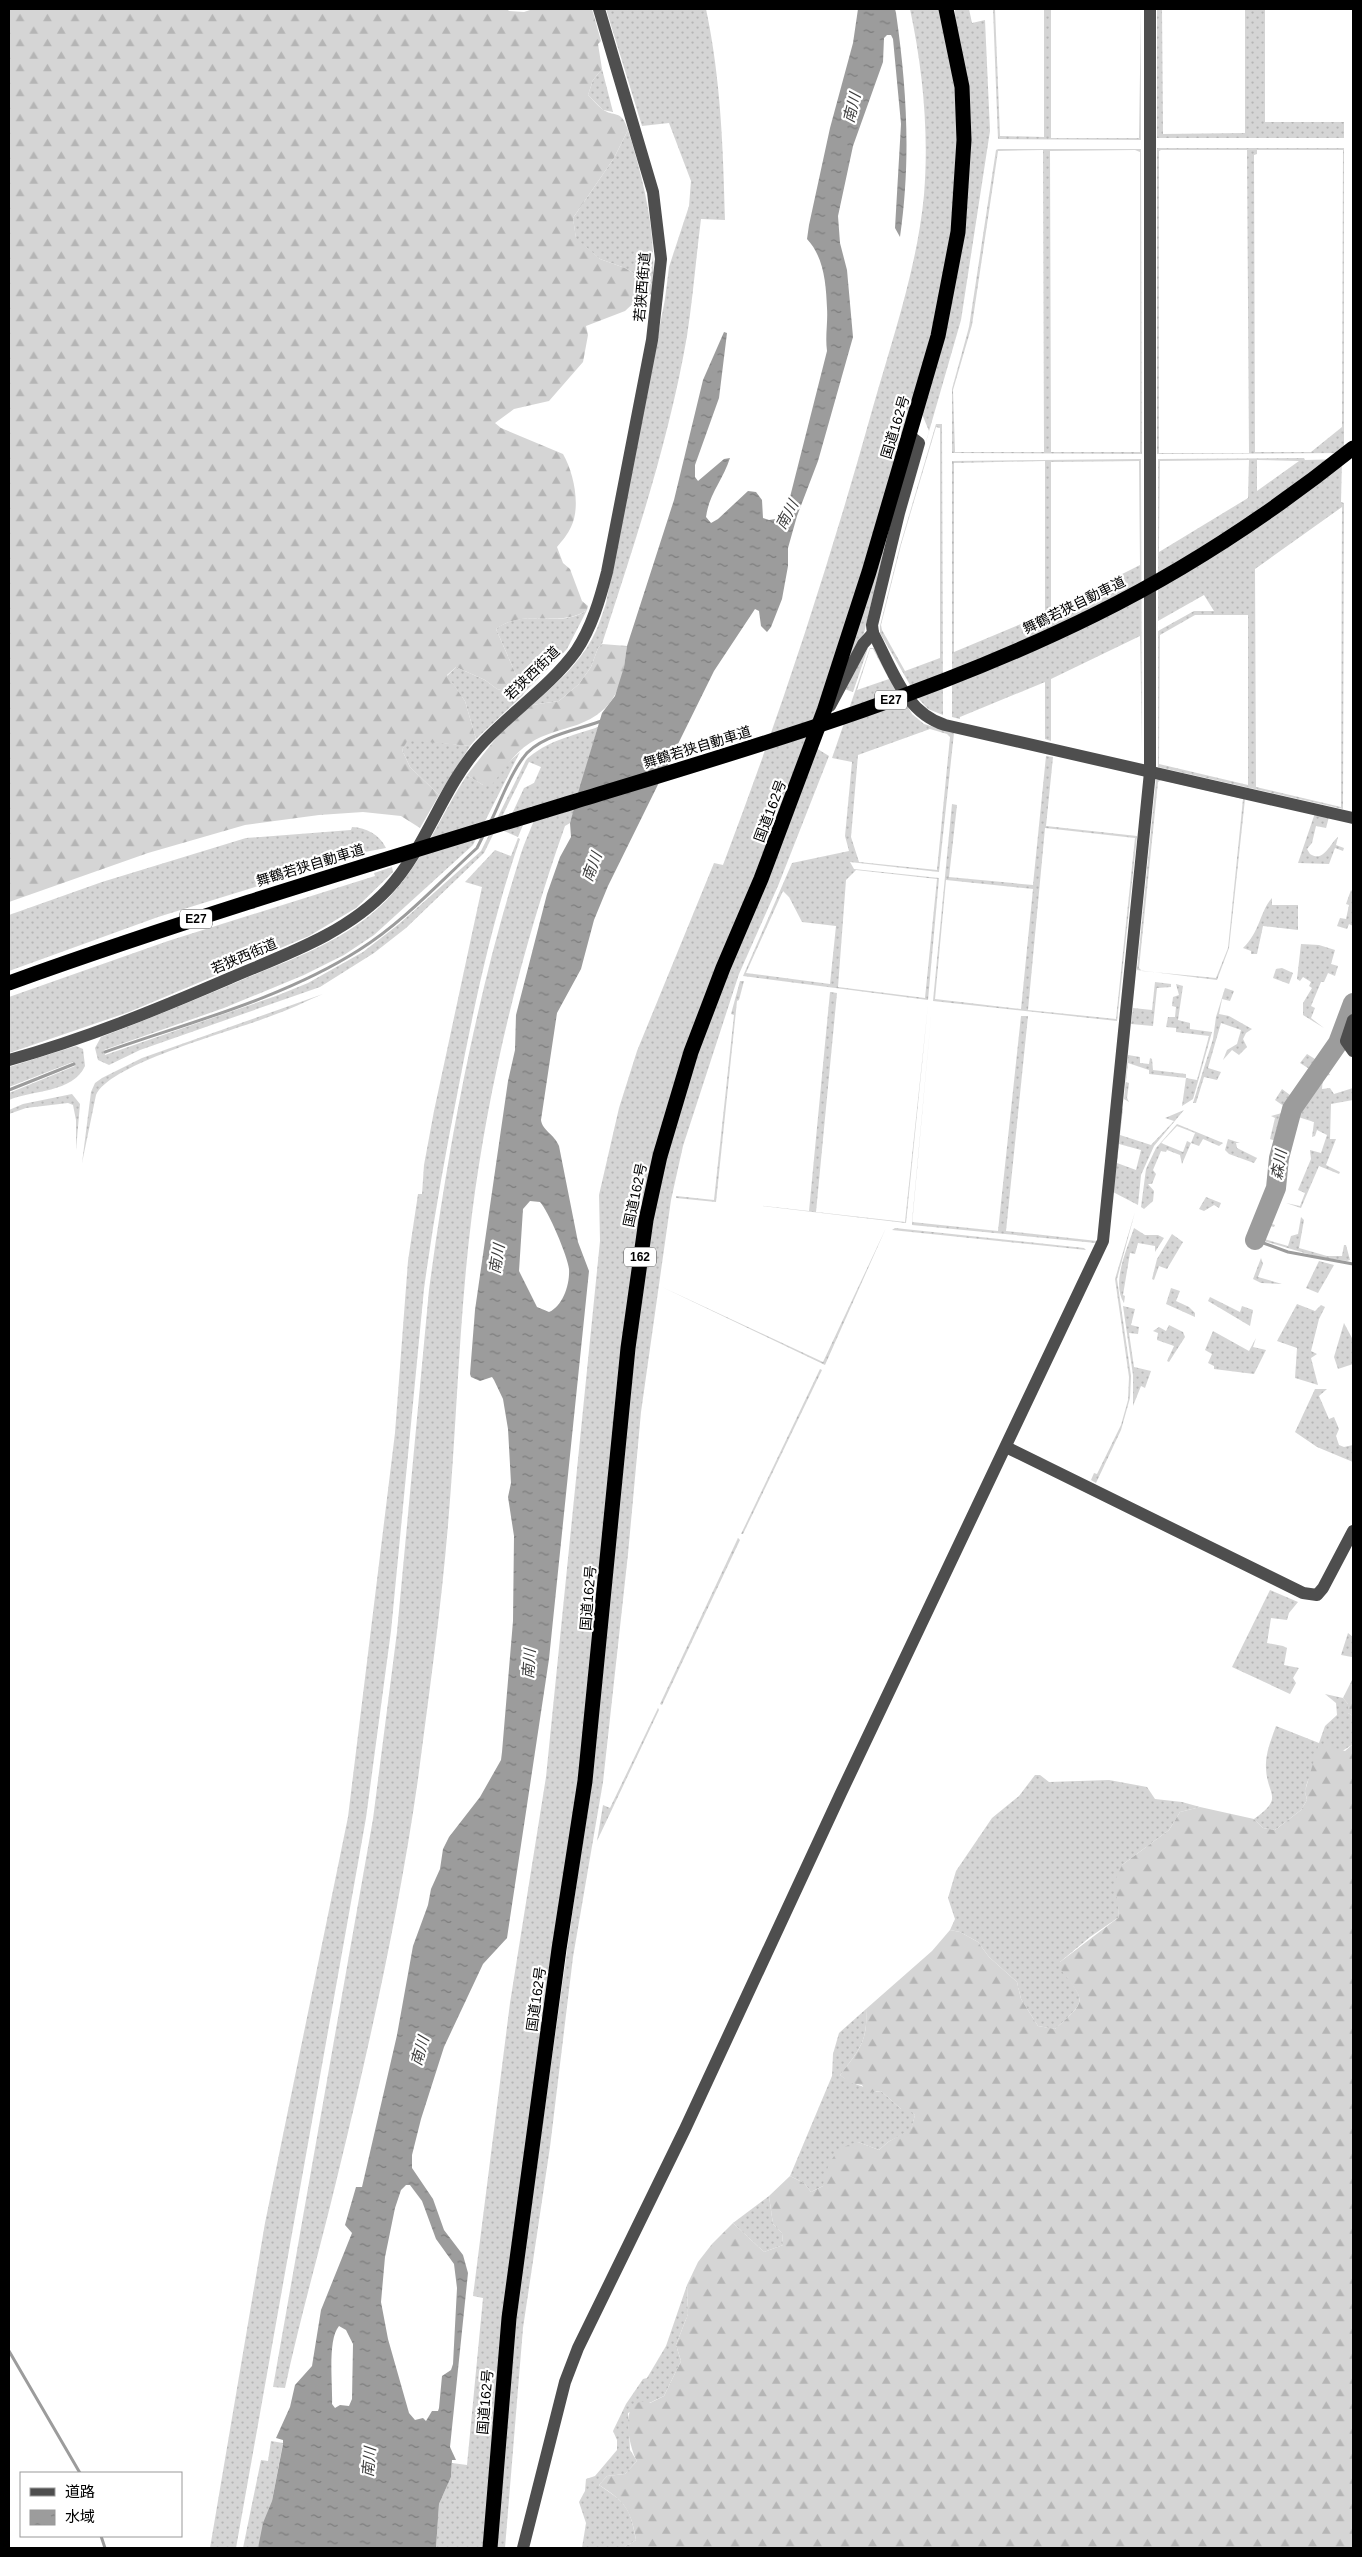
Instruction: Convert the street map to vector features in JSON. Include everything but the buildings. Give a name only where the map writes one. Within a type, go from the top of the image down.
[{"type":"highway","name":"国道162号","points":[[490,2548],[509,2318],[559,1948],[585,1781],[627,1357],[648,1210],[670,1121],[701,1024],[761,879],[824,711],[910,436],[946,304],[958,232],[964,140],[962,87],[946,9]]},
{"type":"highway","name":"舞鶴若狭自動車道","points":[[9,983],[163,929],[718,758],[879,705],[1012,654],[1098,613],[1174,571],[1271,510],[1353,448]]},
{"type":"street","name":"若狭西街道","points":[[9,1060],[86,1036],[190,995],[314,941],[362,913],[387,889],[405,867],[443,799],[474,752],[501,724],[556,674],[584,636],[597,606],[606,572],[652,340],[661,259],[653,192],[599,9]]},
{"type":"street","points":[[523,2548],[565,2382],[578,2348],[685,2129],[841,1793],[1103,1241],[1150,772],[1150,9]]},
{"type":"street","points":[[824,711],[832,704],[863,644],[873,633],[876,610],[899,513],[919,443],[910,436]]},
{"type":"street","points":[[873,633],[913,706],[927,718],[945,725],[1353,818]]},
{"type":"street","points":[[1353,1020],[1346,1041],[1353,1051]]},
{"type":"street","points":[[1006,1447],[1303,1592],[1316,1595],[1323,1588],[1353,1531]]},
{"type":"green space","points":[[9,9],[507,9],[509,11],[524,12],[533,9],[592,9],[601,41],[598,44],[602,69],[593,80],[588,95],[606,112],[620,116],[628,130],[614,158],[573,218],[576,238],[600,259],[625,268],[653,285],[652,294],[639,298],[625,311],[586,326],[588,335],[583,362],[549,401],[514,409],[495,423],[501,428],[563,454],[573,480],[576,510],[570,530],[557,547],[563,563],[570,569],[582,601],[588,606],[587,610],[565,618],[519,619],[496,629],[524,693],[523,695],[497,689],[485,680],[456,667],[447,675],[465,701],[476,739],[470,746],[408,740],[402,750],[410,767],[439,795],[420,828],[401,816],[363,812],[319,815],[245,825],[148,853],[9,902]]},
{"type":"green space","points":[[606,9],[706,9],[718,88],[725,220],[701,219],[687,336],[671,414],[627,568],[602,644],[598,648],[591,667],[579,684],[559,701],[532,705],[557,683],[580,658],[594,635],[606,603],[665,299],[669,267],[689,206],[691,181],[669,123],[642,126]]},
{"type":"green space","points":[[910,9],[941,9],[959,114],[953,231],[941,303],[838,653],[664,1120],[587,1713],[484,2548],[436,2548],[439,2504],[451,2477],[452,2463],[467,2465],[483,2298],[473,2296],[510,2003],[546,1777],[600,1241],[599,1195],[619,1108],[637,1051],[714,863],[723,865],[784,695],[839,523],[910,276],[921,222],[926,148],[924,102]]},
{"type":"green space","points":[[955,9],[969,9],[972,23],[985,20],[990,131],[961,320],[897,543],[929,431],[922,414],[961,252]]},
{"type":"green space","points":[[993,9],[995,9],[1000,136],[1044,137],[1044,9],[1051,9],[1051,138],[1139,138],[1141,9],[1141,140],[998,139]]},
{"type":"green space","points":[[1157,9],[1162,9],[1163,134],[1245,133],[1245,9],[1265,9],[1265,122],[1344,122],[1344,138],[1157,138]]},
{"type":"green space","points":[[602,69],[613,112],[603,110],[588,95],[593,80]]},
{"type":"green space","points":[[628,130],[648,206],[653,245],[653,285],[625,268],[600,259],[576,239],[573,218],[614,158]]},
{"type":"green space","points":[[1157,148],[1344,148],[1344,453],[1157,454]],"holes":[[[1247,150],[1249,453],[1159,453],[1159,151]],[[1257,150],[1343,150],[1342,427],[1311,452],[1255,452],[1254,155],[1257,154]]]},
{"type":"green space","points":[[1141,149],[1142,454],[952,453],[952,389],[969,327],[996,150]],"holes":[[[1043,150],[1044,452],[955,452],[953,390],[972,325],[998,151]],[[1135,150],[1140,152],[1140,452],[1051,452],[1050,151]]]},
{"type":"green space","points":[[936,424],[942,424],[943,715],[928,709],[917,697],[880,633],[880,626],[900,546]],"holes":[[[936,427],[940,428],[940,658],[905,671],[881,625],[901,545]]]},
{"type":"green space","points":[[1141,459],[1142,749],[1140,636],[1051,679],[1051,741],[1045,739],[1045,682],[960,717],[960,719],[952,717],[952,461]],"holes":[[[1045,461],[1045,614],[954,652],[954,463]],[[1139,461],[1140,565],[1051,610],[1051,462]]]},
{"type":"green space","points":[[1158,459],[1342,459],[1341,502],[1344,503],[1343,809],[1158,767],[1158,631],[1194,611],[1214,611],[1204,595],[1158,621]],"holes":[[[1249,460],[1248,498],[1159,552],[1160,461]],[[1257,460],[1299,461],[1257,491]],[[1342,507],[1341,807],[1256,787],[1255,569]],[[1195,615],[1248,615],[1248,785],[1159,764],[1160,635]]]},
{"type":"green space","points":[[889,529],[864,633],[844,672]]},
{"type":"green space","points":[[587,610],[567,649],[524,693],[496,629],[508,622],[519,619],[565,618],[576,616]]},
{"type":"green space","points":[[602,644],[627,646],[620,684],[609,704],[601,712],[577,725],[547,735],[524,747],[491,786],[483,785],[467,775],[500,733],[532,705],[559,701],[579,684],[591,667],[598,648]]},
{"type":"green space","points":[[868,648],[853,692],[844,689]]},
{"type":"green space","points":[[870,648],[874,648],[912,714],[924,724],[954,733],[939,872],[850,862],[854,869],[939,878],[928,1000],[743,976],[792,863],[849,851],[845,836],[852,762],[832,758]],"holes":[[[870,649],[873,649],[889,679],[857,690]],[[930,729],[947,734],[950,737],[937,870],[859,862],[851,837],[858,755]],[[856,870],[937,879],[925,998],[838,987],[846,880]],[[783,891],[789,897],[802,922],[836,926],[830,984],[746,973]]]},
{"type":"green space","points":[[456,667],[485,680],[497,689],[523,695],[476,739],[465,701],[447,676]]},
{"type":"green space","points":[[598,727],[570,823],[565,826],[534,921],[497,1066],[472,1214],[461,1330],[442,1589],[418,1779],[402,1879],[360,2079],[285,2388],[273,2387],[373,1819],[397,1632],[429,1290],[454,1127],[489,965],[521,853],[539,808],[531,806],[518,837],[504,831],[524,788],[534,783],[541,767],[529,762],[484,853],[406,928],[374,953],[320,987],[140,1050],[109,1065],[98,1060],[95,1048],[101,1037],[304,954],[324,945],[361,922],[378,909],[404,880],[467,775],[483,785],[520,752],[473,845],[374,935],[344,955],[304,975],[224,1008],[104,1050],[105,1055],[276,996],[308,983],[363,952],[399,924],[481,851],[526,760],[542,748],[569,736]]},
{"type":"green space","points":[[408,739],[470,746],[439,795],[410,767],[402,750]]},
{"type":"green space","points":[[816,748],[829,756],[778,886],[739,974],[683,1146],[671,1200],[641,1412],[628,1554],[603,1782],[573,1957],[550,2147],[523,2328],[505,2548],[496,2548],[515,2319],[591,1781],[634,1349],[657,1192],[696,1054]]},
{"type":"green space","points":[[1046,756],[1053,757],[1046,826],[1137,836],[1117,1021],[933,1001],[952,804],[957,805],[949,877],[1033,885]],"holes":[[[1045,828],[1135,838],[1116,1019],[1028,1010]],[[946,880],[1033,889],[1021,1009],[935,999]]]},
{"type":"green space","points":[[1160,778],[1245,799],[1229,948],[1217,980],[1154,972],[1216,978],[1228,948],[1243,799],[1161,780],[1158,782],[1139,968],[1142,971],[1137,970],[1156,780]]},
{"type":"green space","points":[[1315,813],[1329,817],[1326,828],[1316,826],[1312,843],[1307,849],[1310,854],[1319,856],[1323,854],[1338,837],[1336,845],[1344,848],[1343,851],[1335,848],[1329,864],[1298,863]]},
{"type":"green space","points":[[352,827],[363,829],[376,835],[386,848],[349,855],[349,858],[158,917],[9,971],[9,915],[102,882],[246,838],[351,830]]},
{"type":"green space","points":[[518,838],[520,839],[492,932],[477,995],[435,1214],[424,1289],[391,1631],[366,1818],[236,2548],[210,2548],[265,2223],[348,1817],[395,1433],[408,1261],[418,1194],[422,1194],[424,1165],[434,1111],[482,887],[465,882],[495,850],[511,856]]},
{"type":"green space","points":[[392,867],[393,872],[356,908],[309,936],[129,1012],[9,1053],[9,997],[168,941],[375,876],[374,873]]},
{"type":"green space","points":[[1351,890],[1353,892],[1353,926],[1349,924],[1347,929],[1337,926],[1340,918],[1346,919],[1349,905],[1346,904]]},
{"type":"green space","points":[[1272,898],[1272,905],[1298,905],[1298,930],[1263,926],[1257,954],[1251,954],[1251,951],[1243,948],[1249,942]]},
{"type":"green space","points":[[1301,944],[1319,945],[1335,950],[1331,964],[1338,966],[1335,976],[1328,973],[1324,982],[1321,982],[1311,1006],[1315,1008],[1311,1018],[1324,1028],[1303,1015],[1303,1003],[1312,988],[1309,986],[1311,982],[1303,977],[1300,981],[1297,979]]},
{"type":"green space","points":[[1282,968],[1293,973],[1289,984],[1273,978],[1276,969]]},
{"type":"green space","points":[[740,981],[744,981],[739,1000],[737,1001],[716,1202],[676,1198],[676,1196],[714,1200],[734,1015],[731,1014]]},
{"type":"green space","points":[[1155,982],[1171,984],[1171,987],[1157,988],[1153,1026],[1131,1024],[1133,1008],[1152,1010]]},
{"type":"green space","points":[[1176,984],[1183,986],[1178,1020],[1190,1023],[1190,1029],[1212,1032],[1193,1099],[1182,1106],[1186,1078],[1197,1080],[1209,1036],[1176,1032],[1176,1028],[1166,1027],[1168,1017],[1175,1017],[1176,1007],[1172,1006],[1173,997],[1179,995]]},
{"type":"green space","points":[[1225,988],[1234,991],[1230,1001],[1222,999],[1219,1014],[1229,1016],[1252,1029],[1246,1033],[1243,1039],[1247,1047],[1239,1055],[1232,1050],[1223,1060],[1227,1050],[1237,1044],[1241,1030],[1221,1023],[1208,1068],[1221,1072],[1217,1080],[1204,1077],[1196,1103],[1193,1103],[1213,1039],[1216,1017]]},
{"type":"green space","points":[[830,992],[837,993],[816,1212],[905,1222],[928,1005],[906,1223],[721,1201],[809,1211]]},
{"type":"green space","points":[[323,994],[278,1014],[148,1060],[124,1071],[106,1083],[96,1095],[82,1163],[91,1092],[95,1083],[102,1078],[142,1058]]},
{"type":"green space","points":[[1021,1016],[1028,1016],[1006,1231],[1097,1241],[1096,1243],[912,1225],[912,1222],[998,1231]]},
{"type":"green space","points":[[76,1046],[83,1049],[85,1066],[79,1075],[62,1086],[9,1100],[9,1093],[75,1066],[73,1062],[9,1087],[9,1067]]},
{"type":"green space","points":[[1321,1053],[1326,1057],[1315,1074],[1311,1073],[1311,1070],[1300,1063],[1307,1054],[1315,1059]]},
{"type":"green space","points":[[1128,1055],[1140,1057],[1140,1063],[1149,1064],[1150,1058],[1152,1059],[1153,1070],[1186,1074],[1186,1078],[1149,1074],[1149,1070],[1128,1063],[1126,1082],[1129,1083],[1127,1098],[1129,1102],[1124,1099]]},
{"type":"green space","points":[[1325,1066],[1330,1075],[1323,1076],[1322,1089],[1330,1088],[1334,1094],[1353,1088],[1353,1100],[1331,1104],[1330,1139],[1336,1139],[1326,1165],[1340,1172],[1339,1174],[1319,1166],[1301,1208],[1286,1203],[1300,1206],[1305,1193],[1298,1190],[1311,1159],[1310,1150],[1321,1153],[1327,1135],[1317,1130],[1315,1136],[1312,1137],[1314,1122],[1295,1116],[1286,1149],[1281,1187],[1267,1222],[1275,1225],[1274,1227],[1265,1225],[1261,1238],[1288,1246],[1291,1236],[1298,1234],[1301,1217],[1304,1220],[1299,1248],[1327,1256],[1342,1256],[1344,1245],[1346,1245],[1350,1260],[1347,1261],[1318,1257],[1257,1239],[1277,1188],[1281,1158],[1292,1115]]},
{"type":"green space","points":[[1311,1073],[1312,1077],[1290,1108],[1288,1109],[1275,1100],[1282,1089],[1294,1098]]},
{"type":"green space","points":[[72,1094],[80,1104],[76,1150],[76,1120],[73,1105],[68,1103],[26,1108],[9,1114],[9,1110],[23,1104]]},
{"type":"green space","points":[[1123,1108],[1120,1135],[1151,1145],[1174,1121],[1165,1118],[1184,1110],[1154,1146],[1141,1175],[1138,1205],[1113,1192],[1121,1110]],"holes":[[[1119,1144],[1141,1150],[1136,1170],[1117,1163]]]},
{"type":"green space","points":[[1289,1111],[1281,1145],[1278,1147],[1279,1142],[1270,1139],[1275,1118],[1271,1116]]},
{"type":"green space","points":[[1177,1124],[1223,1143],[1219,1146],[1203,1139],[1199,1146],[1191,1143],[1182,1164],[1180,1155],[1167,1150],[1166,1152],[1161,1151],[1153,1170],[1156,1174],[1152,1184],[1148,1184],[1154,1191],[1153,1201],[1144,1209],[1141,1207],[1146,1169],[1156,1148]],"holes":[[[1177,1126],[1195,1133],[1191,1143],[1187,1141],[1183,1152],[1161,1143]]]},
{"type":"green space","points":[[1228,1139],[1240,1143],[1236,1143],[1237,1148],[1257,1158],[1254,1163],[1229,1154],[1225,1150]]},
{"type":"green space","points":[[1206,1197],[1221,1203],[1219,1208],[1214,1205],[1204,1211],[1199,1209]]},
{"type":"green space","points":[[1135,1212],[1117,1279],[1131,1376],[1130,1398],[1121,1430],[1096,1483],[1091,1480],[1094,1473],[1097,1474],[1121,1425],[1128,1400],[1129,1377],[1115,1279]]},
{"type":"green space","points":[[886,1228],[825,1365],[662,1287],[823,1362]]},
{"type":"green space","points":[[895,1228],[1084,1248],[1086,1250],[892,1230]]},
{"type":"green space","points":[[1134,1228],[1145,1235],[1158,1235],[1164,1238],[1155,1252],[1155,1246],[1138,1243],[1135,1254],[1130,1253],[1123,1295],[1125,1296],[1124,1303],[1120,1295],[1120,1276],[1124,1256]]},
{"type":"green space","points":[[1172,1234],[1183,1242],[1167,1269],[1159,1266],[1154,1280],[1152,1279],[1157,1259]]},
{"type":"green space","points":[[1261,1258],[1263,1264],[1258,1277],[1282,1284],[1261,1283],[1253,1279]]},
{"type":"green space","points":[[1319,1261],[1334,1265],[1318,1293],[1306,1288]]},
{"type":"green space","points":[[1171,1288],[1180,1291],[1176,1301],[1189,1307],[1195,1313],[1195,1317],[1166,1304]]},
{"type":"green space","points":[[1210,1297],[1240,1312],[1242,1306],[1253,1310],[1250,1326],[1208,1301]]},
{"type":"green space","points":[[1297,1304],[1315,1311],[1321,1305],[1325,1307],[1319,1319],[1311,1351],[1317,1354],[1311,1358],[1318,1385],[1295,1378],[1297,1348],[1277,1341]]},
{"type":"green space","points":[[1123,1306],[1135,1309],[1131,1325],[1139,1327],[1138,1334],[1129,1333],[1134,1367],[1151,1371],[1145,1388],[1141,1386],[1133,1406],[1133,1375]]},
{"type":"green space","points":[[1344,1323],[1353,1340],[1353,1364],[1338,1369],[1334,1357]]},
{"type":"green space","points":[[1169,1325],[1183,1332],[1185,1337],[1169,1362],[1167,1361],[1174,1346],[1157,1340],[1158,1333],[1153,1331],[1159,1327],[1166,1331]]},
{"type":"green space","points":[[1213,1331],[1249,1351],[1256,1338],[1253,1347],[1266,1350],[1254,1374],[1214,1369],[1214,1366],[1208,1363],[1212,1354],[1205,1350]]},
{"type":"green space","points":[[820,1369],[822,1370],[743,1534],[741,1534]]},
{"type":"green space","points":[[1315,1389],[1327,1389],[1319,1396],[1329,1419],[1334,1417],[1339,1429],[1336,1436],[1339,1445],[1344,1447],[1353,1445],[1353,1462],[1317,1447],[1295,1432]]},
{"type":"green space","points":[[738,1538],[740,1540],[662,1705],[660,1704]]},
{"type":"green space","points":[[1270,1590],[1298,1602],[1289,1613],[1287,1620],[1271,1618],[1267,1643],[1287,1648],[1284,1665],[1299,1668],[1293,1678],[1296,1683],[1290,1694],[1232,1667]]},
{"type":"green space","points":[[1348,1633],[1353,1637],[1353,1663],[1352,1657],[1341,1655]]},
{"type":"green space","points":[[1353,1678],[1353,1716],[1348,1713],[1348,1704],[1343,1698]]},
{"type":"green space","points":[[1325,1694],[1343,1698],[1348,1704],[1348,1713],[1353,1716],[1353,1744],[1328,1760],[1313,1774],[1308,1781],[1306,1790],[1307,1800],[1301,1810],[1275,1830],[1263,1828],[1254,1819],[1272,1801],[1267,1777],[1266,1758],[1276,1726],[1319,1743],[1325,1726],[1337,1715],[1336,1703]]},
{"type":"green space","points":[[658,1708],[659,1710],[597,1841],[603,1805],[610,1808]]},
{"type":"green space","points":[[1319,1743],[1345,1751],[1353,1744],[1353,2548],[623,2548],[636,2540],[632,2521],[621,2502],[599,2485],[607,2476],[625,2474],[637,2461],[629,2433],[629,2413],[633,2406],[640,2402],[650,2403],[664,2396],[681,2361],[676,2345],[688,2314],[687,2285],[698,2262],[712,2244],[733,2223],[764,2252],[783,2245],[782,2233],[773,2224],[769,2196],[790,2176],[804,2183],[811,2192],[823,2186],[833,2158],[843,2148],[858,2142],[879,2150],[888,2142],[911,2129],[915,2115],[910,2110],[901,2109],[881,2091],[867,2093],[862,2085],[850,2083],[840,2075],[857,2052],[864,2038],[866,2009],[932,1951],[950,1930],[960,1932],[978,1942],[989,1957],[1017,1982],[1021,1999],[1038,2026],[1055,2029],[1074,2011],[1080,1999],[1078,1993],[1059,1967],[1060,1962],[1119,1917],[1115,1881],[1122,1865],[1169,1830],[1180,1812],[1200,1807],[1254,1819],[1263,1828],[1275,1830],[1301,1810],[1307,1800],[1305,1791]]},
{"type":"green space","points":[[1035,1775],[1040,1775],[1049,1782],[1109,1780],[1147,1787],[1155,1799],[1182,1802],[1200,1807],[1180,1812],[1169,1830],[1122,1865],[1118,1903],[1119,1917],[1090,1937],[1060,1962],[1077,1991],[1079,2002],[1068,2017],[1055,2029],[1038,2026],[1021,1999],[1017,1982],[989,1957],[978,1942],[960,1932],[950,1930],[955,1919],[948,1898],[956,1871],[992,1818],[1019,1796]]},
{"type":"green space","points":[[866,2009],[864,2038],[857,2052],[840,2075],[853,2083],[876,2092],[881,2091],[901,2109],[910,2109],[915,2115],[911,2130],[888,2142],[879,2150],[858,2142],[823,2186],[811,2192],[804,2183],[790,2176],[832,2076],[833,2054],[839,2033]]},
{"type":"green space","points":[[769,2196],[773,2224],[782,2233],[783,2245],[764,2252],[733,2223]]},
{"type":"green space","points":[[687,2285],[688,2314],[676,2345],[681,2361],[664,2396],[628,2413],[630,2450],[637,2461],[625,2474],[607,2476],[599,2485],[625,2507],[629,2513],[636,2540],[623,2548],[582,2548],[586,2523],[579,2502],[585,2491],[586,2479],[595,2476],[617,2450],[617,2440],[613,2431],[626,2404],[643,2379],[647,2378],[666,2346]]},
{"type":"green space","points":[[271,2441],[283,2443],[272,2501],[258,2548],[243,2548],[261,2460],[268,2461]]},
{"type":"water","name":"南川","points":[[858,9],[895,9],[903,70],[906,125],[906,180],[900,237],[895,228],[901,124],[893,39],[891,35],[887,35],[884,38],[883,62],[853,146],[838,216],[840,243],[847,270],[853,337],[818,461],[797,516],[788,548],[788,566],[782,599],[771,627],[767,632],[761,626],[759,611],[755,609],[714,671],[608,886],[594,920],[581,969],[557,1013],[541,1120],[544,1127],[559,1146],[578,1242],[589,1271],[549,1659],[507,1938],[483,1964],[444,2047],[421,2119],[412,2155],[412,2168],[433,2199],[444,2230],[463,2255],[468,2273],[450,2447],[456,2460],[452,2460],[451,2477],[439,2504],[436,2548],[258,2548],[263,2523],[272,2501],[283,2444],[283,2440],[276,2438],[290,2407],[295,2385],[312,2366],[321,2310],[352,2233],[345,2225],[356,2187],[362,2187],[397,2035],[413,1946],[428,1905],[431,1889],[440,1869],[443,1849],[449,1837],[480,1797],[501,1760],[513,1621],[514,1536],[508,1497],[511,1483],[508,1429],[503,1399],[492,1377],[480,1381],[471,1377],[470,1374],[475,1310],[508,1081],[515,1050],[516,1015],[547,894],[560,857],[571,837],[570,823],[602,713],[615,696],[624,667],[627,646],[674,500],[703,380],[724,332],[727,333],[719,398],[695,465],[695,477],[698,481],[724,459],[730,458],[710,501],[706,517],[711,523],[718,519],[748,491],[756,492],[762,500],[763,518],[769,520],[782,518],[790,497],[827,351],[825,280],[821,262],[807,239],[830,128],[853,43]],"holes":[[[530,1201],[540,1202],[544,1207],[568,1263],[568,1281],[565,1294],[558,1305],[549,1312],[537,1307],[519,1271],[523,1209]],[[406,2185],[410,2185],[422,2201],[436,2239],[454,2264],[457,2288],[453,2364],[451,2370],[442,2376],[438,2411],[432,2411],[426,2421],[423,2418],[415,2420],[409,2413],[388,2339],[381,2302],[385,2257],[395,2208],[401,2190]],[[339,2326],[346,2330],[353,2344],[352,2399],[349,2406],[340,2405],[335,2408],[332,2404],[331,2363],[335,2333]]]},
{"type":"waterway","points":[[491,821],[514,773],[530,750],[560,734],[604,720]]},
{"type":"waterway","points":[[105,1052],[267,996],[299,982],[359,950],[390,928],[434,889],[477,848],[483,836]]},
{"type":"waterway","name":"森川","points":[[1255,1240],[1276,1188],[1279,1158],[1292,1109],[1338,1043],[1353,1003]]},
{"type":"waterway","points":[[9,1090],[74,1064]]},
{"type":"waterway","name":"森川","points":[[1255,1240],[1288,1252],[1353,1264]]},
{"type":"waterway","points":[[9,2351],[79,2472]]},
{"type":"waterway","points":[[101,2537],[105,2548]]}]
